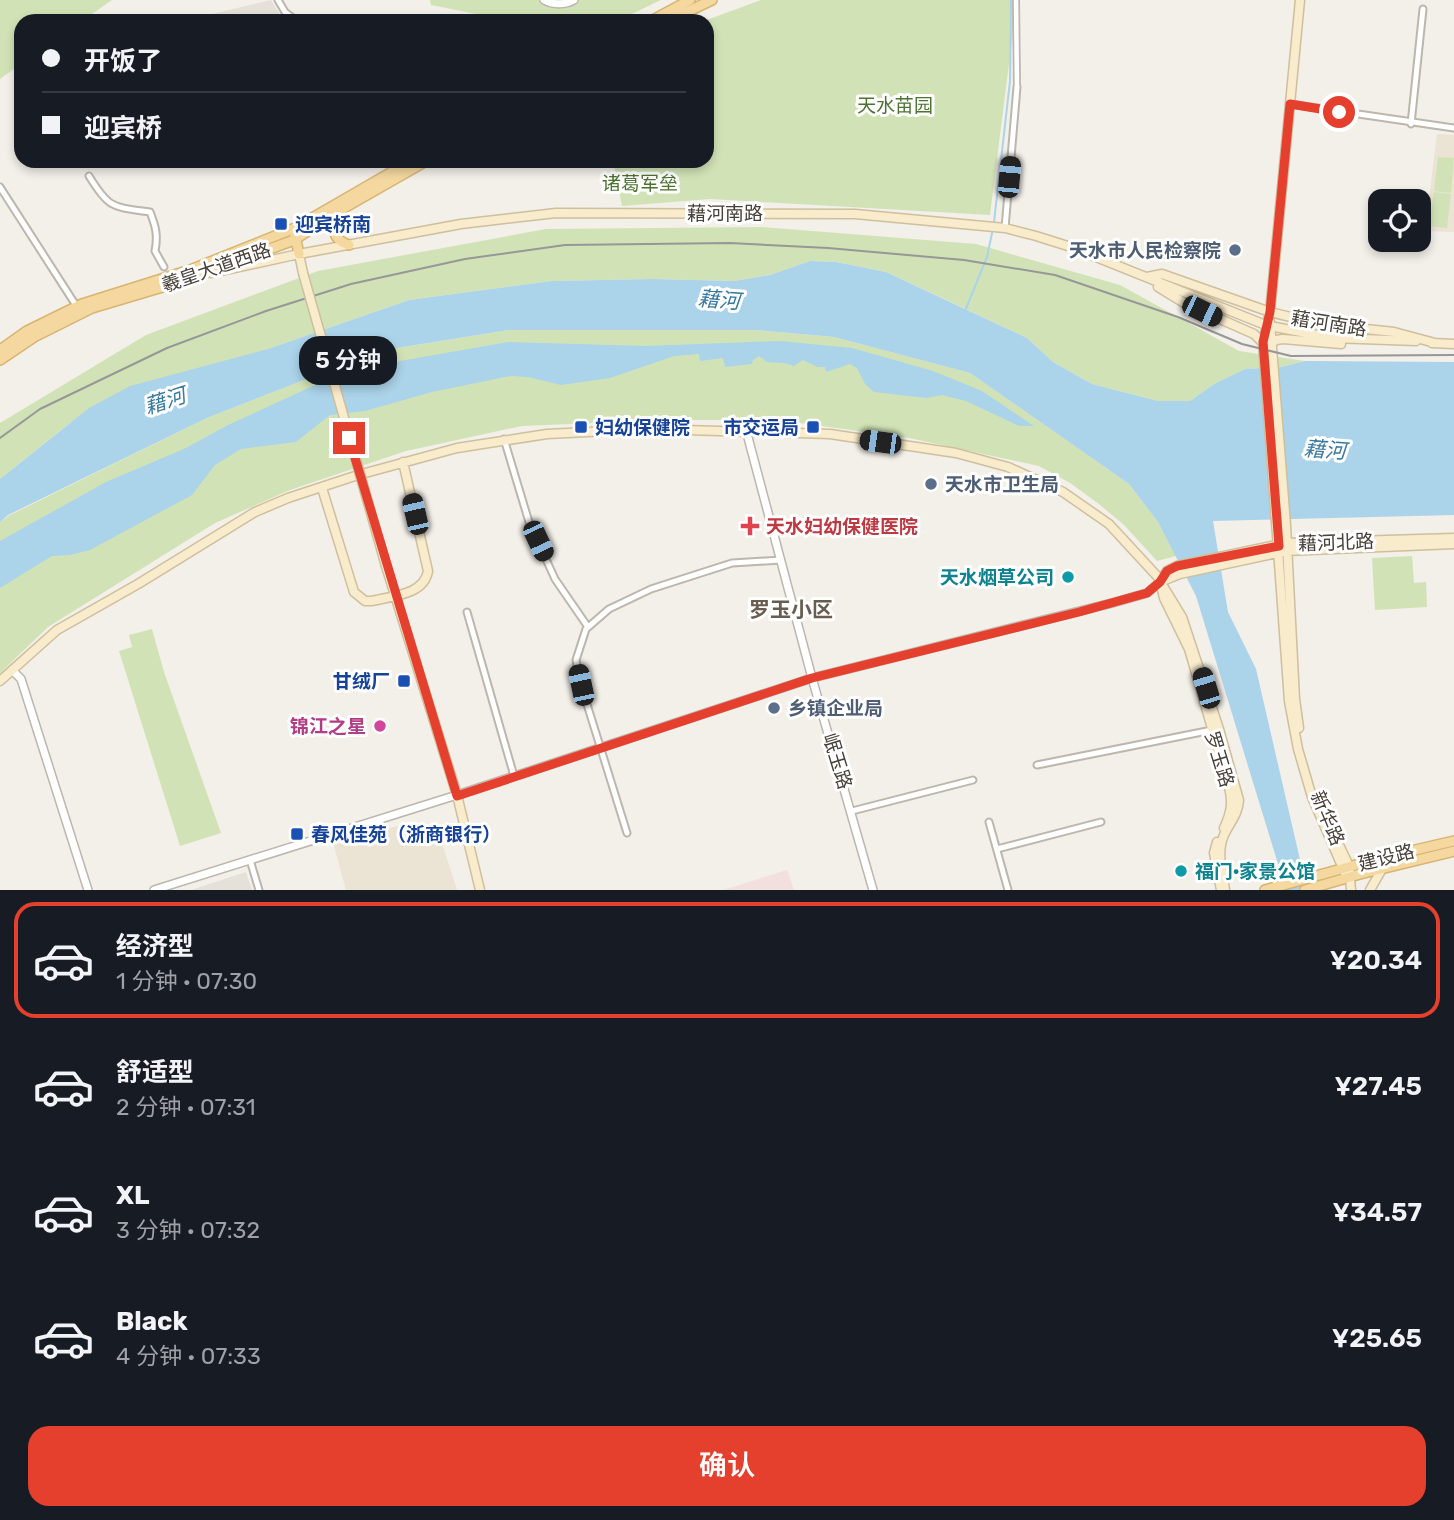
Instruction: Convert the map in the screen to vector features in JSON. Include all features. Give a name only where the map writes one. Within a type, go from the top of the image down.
[{"type":"main road","points":[[664,14],[690,0]]},
{"type":"main road","points":[[683,14],[712,0]]},
{"type":"main road","name":"新华路","points":[[1300,0],[1267,343],[1302,749],[1316,794],[1349,877],[1351,890]]},
{"type":"main road","name":"羲皇大道西路","points":[[0,350],[27,331],[77,307],[190,270],[295,228],[399,168]]},
{"type":"main road","name":"羲皇大道西路","points":[[0,360],[34,337],[92,308],[186,280],[294,240],[414,168]]},
{"type":"main road","points":[[342,209],[333,230],[338,240],[349,245]]},
{"type":"main road","name":"藉河南路","points":[[186,280],[299,254],[461,225],[556,213],[855,214],[1004,228],[1071,247],[1263,324]]},
{"type":"main road","points":[[295,228],[294,240],[303,273],[386,566],[457,796],[480,890]]},
{"type":"main road","name":"藉河南路","points":[[1144,277],[1162,274],[1270,312],[1318,324],[1394,331],[1436,343]]},
{"type":"main road","name":"藉河南路","points":[[1144,277],[1186,304],[1267,343],[1283,339],[1384,345],[1412,341]]},
{"type":"main road","name":"藉河南路","points":[[1275,327],[1332,338],[1454,344]]},
{"type":"main road","points":[[0,681],[57,630],[255,512],[288,498],[403,462],[457,448],[547,434],[649,429],[746,430],[830,434],[956,453],[1008,467],[1063,492],[1109,524],[1160,582]]},
{"type":"main road","points":[[322,488],[354,592],[365,600],[372,601],[420,587],[425,583],[428,571],[403,462]]},
{"type":"main road","name":"藉河北路","points":[[1160,582],[1179,570],[1283,548],[1454,538]]},
{"type":"main road","name":"藉河北路","points":[[1283,548],[1454,544]]},
{"type":"main road","name":"罗玉路","points":[[1160,582],[1164,598],[1189,649],[1232,802],[1230,814],[1214,853],[1223,890]]},
{"type":"main road","name":"罗玉路","points":[[1160,582],[1182,617],[1194,648],[1239,800],[1238,813],[1224,835],[1219,850],[1223,890]]},
{"type":"main road","name":"建设路","points":[[1269,889],[1345,867],[1454,841]]},
{"type":"main road","name":"建设路","points":[[1305,890],[1454,851]]},
{"type":"main road","points":[[1370,890],[1382,869]]},
{"type":"street","points":[[544,0],[550,4],[567,4],[574,0]]},
{"type":"street","points":[[1004,228],[1017,87],[1016,0]]},
{"type":"street","points":[[1411,124],[1423,9]]},
{"type":"street","points":[[1290,104],[1411,124],[1454,128]]},
{"type":"street","points":[[89,176],[102,199],[115,207],[150,212],[158,237],[155,251],[164,267]]},
{"type":"street","points":[[0,187],[77,307]]},
{"type":"street","name":"岷玉路","points":[[746,430],[812,678],[873,890]]},
{"type":"street","points":[[504,439],[529,522],[555,579],[588,627]]},
{"type":"street","points":[[627,833],[576,660],[588,627],[609,609],[651,589],[732,563],[781,560]]},
{"type":"street","points":[[154,890],[177,887],[250,860],[457,796],[812,678],[1112,603],[1147,593],[1160,582]]},
{"type":"street","points":[[467,612],[514,776]]},
{"type":"street","points":[[12,670],[22,679],[88,890]]},
{"type":"street","points":[[1037,765],[1212,730]]},
{"type":"street","points":[[852,811],[973,780]]},
{"type":"street","points":[[989,822],[1008,890]]},
{"type":"street","points":[[997,849],[1101,822]]},
{"type":"street","points":[[250,860],[259,890]]},
{"type":"shaded area","points":[[271,0],[280,14],[212,14]]},
{"type":"shaded area","points":[[1437,134],[1454,135],[1454,232],[1431,231],[1430,189]]},
{"type":"shaded area","points":[[410,823],[440,837],[457,890],[346,890],[333,842]]},
{"type":"shaded area","points":[[787,870],[794,890],[723,890]]},
{"type":"shaded area","points":[[246,872],[252,890],[191,890]]},
{"type":"green space","points":[[0,0],[112,0],[92,14],[14,14],[14,69],[0,79]]},
{"type":"green space","points":[[430,0],[661,0],[632,14],[476,14],[431,5]]},
{"type":"green space","name":"天水苗园","points":[[761,0],[1017,0],[990,215],[710,199],[622,206],[614,168],[714,168],[714,17]]},
{"type":"green space","points":[[1438,157],[1454,158],[1451,193],[1434,191]]},
{"type":"green space","points":[[1434,192],[1451,194],[1447,228],[1431,226]]},
{"type":"green space","points":[[762,227],[976,244],[1120,285],[1239,351],[1305,361],[1281,367],[1245,369],[1214,384],[1190,401],[1158,401],[1092,384],[1053,362],[1027,338],[886,272],[836,262],[810,261],[770,275],[734,281],[552,281],[409,300],[268,349],[70,423],[0,479],[0,423],[146,335],[318,271],[546,229]]},
{"type":"green space","points":[[509,330],[755,330],[834,337],[970,373],[1129,484],[1158,522],[1176,556],[1157,561],[1124,525],[1099,504],[1070,483],[1039,466],[909,438],[778,420],[670,420],[522,426],[406,451],[290,490],[215,523],[48,627],[0,673],[0,522],[8,516],[207,418],[378,351]]},
{"type":"green space","points":[[1412,556],[1414,583],[1426,582],[1427,607],[1375,610],[1372,558]]},
{"type":"green space","points":[[152,629],[164,672],[221,833],[180,846],[119,651],[132,647],[129,635]]},
{"type":"water","name":"藉河","points":[[810,261],[836,262],[886,272],[1027,338],[1053,362],[1092,384],[1158,401],[1190,401],[1214,384],[1245,369],[1281,367],[1305,361],[1454,362],[1454,515],[1213,521],[1228,612],[1256,669],[1307,890],[1286,890],[1196,596],[1158,522],[1129,484],[970,373],[834,337],[755,330],[509,330],[378,351],[207,418],[8,515],[0,522],[0,479],[89,408],[130,386],[268,349],[409,300],[552,281],[734,281],[770,275]]},
{"type":"water","points":[[780,341],[852,348],[933,371],[982,391],[1034,426],[1019,426],[966,401],[942,395],[926,398],[874,392],[865,384],[857,368],[850,364],[826,372],[825,367],[817,367],[803,360],[794,366],[767,362],[759,356],[752,364],[725,367],[723,358],[700,361],[699,354],[674,356],[610,378],[561,385],[528,377],[510,376],[432,392],[365,411],[330,415],[296,442],[241,449],[215,465],[192,495],[90,550],[52,556],[0,588],[0,541],[106,482],[186,448],[228,425],[313,386],[400,361],[508,342],[646,346]]},
{"type":"waterway","points":[[994,222],[1010,81],[1011,0]]},
{"type":"waterway","points":[[965,311],[987,257],[992,233]]},
{"type":"tram line","points":[[0,438],[40,409],[167,348],[266,311],[351,284],[465,259],[565,245],[730,243],[828,248],[964,260],[1055,275],[1178,317],[1242,344],[1291,356],[1454,355]]},
{"type":"place","name":"迎宾桥南","points":[[281,224]]},
{"type":"place","name":"天水市人民检察院","points":[[1235,250]]},
{"type":"place","name":"妇幼保健院","points":[[581,427]]},
{"type":"place","name":"市交运局","points":[[813,427]]},
{"type":"place","name":"天水市卫生局","points":[[931,484]]},
{"type":"place","name":"天水妇幼保健医院","points":[[750,526]]},
{"type":"place","name":"天水烟草公司","points":[[1068,577]]},
{"type":"place","name":"甘绒厂","points":[[404,681]]},
{"type":"place","name":"乡镇企业局","points":[[774,708]]},
{"type":"place","name":"锦江之星","points":[[380,726]]},
{"type":"place","name":"春风佳苑（浙商银行）","points":[[297,834]]},
{"type":"place","name":"福门·家景公馆","points":[[1181,871]]},
{"type":"district","name":"罗玉小区","points":[[791,610]]},
{"type":"route","points":[[349,438],[457,796],[812,678],[1147,593],[1160,582],[1167,571],[1177,566],[1279,546],[1263,342],[1270,312],[1290,104],[1339,112]]},
{"type":"park label","name":"诸葛军垒","points":[[640,183]]}]
